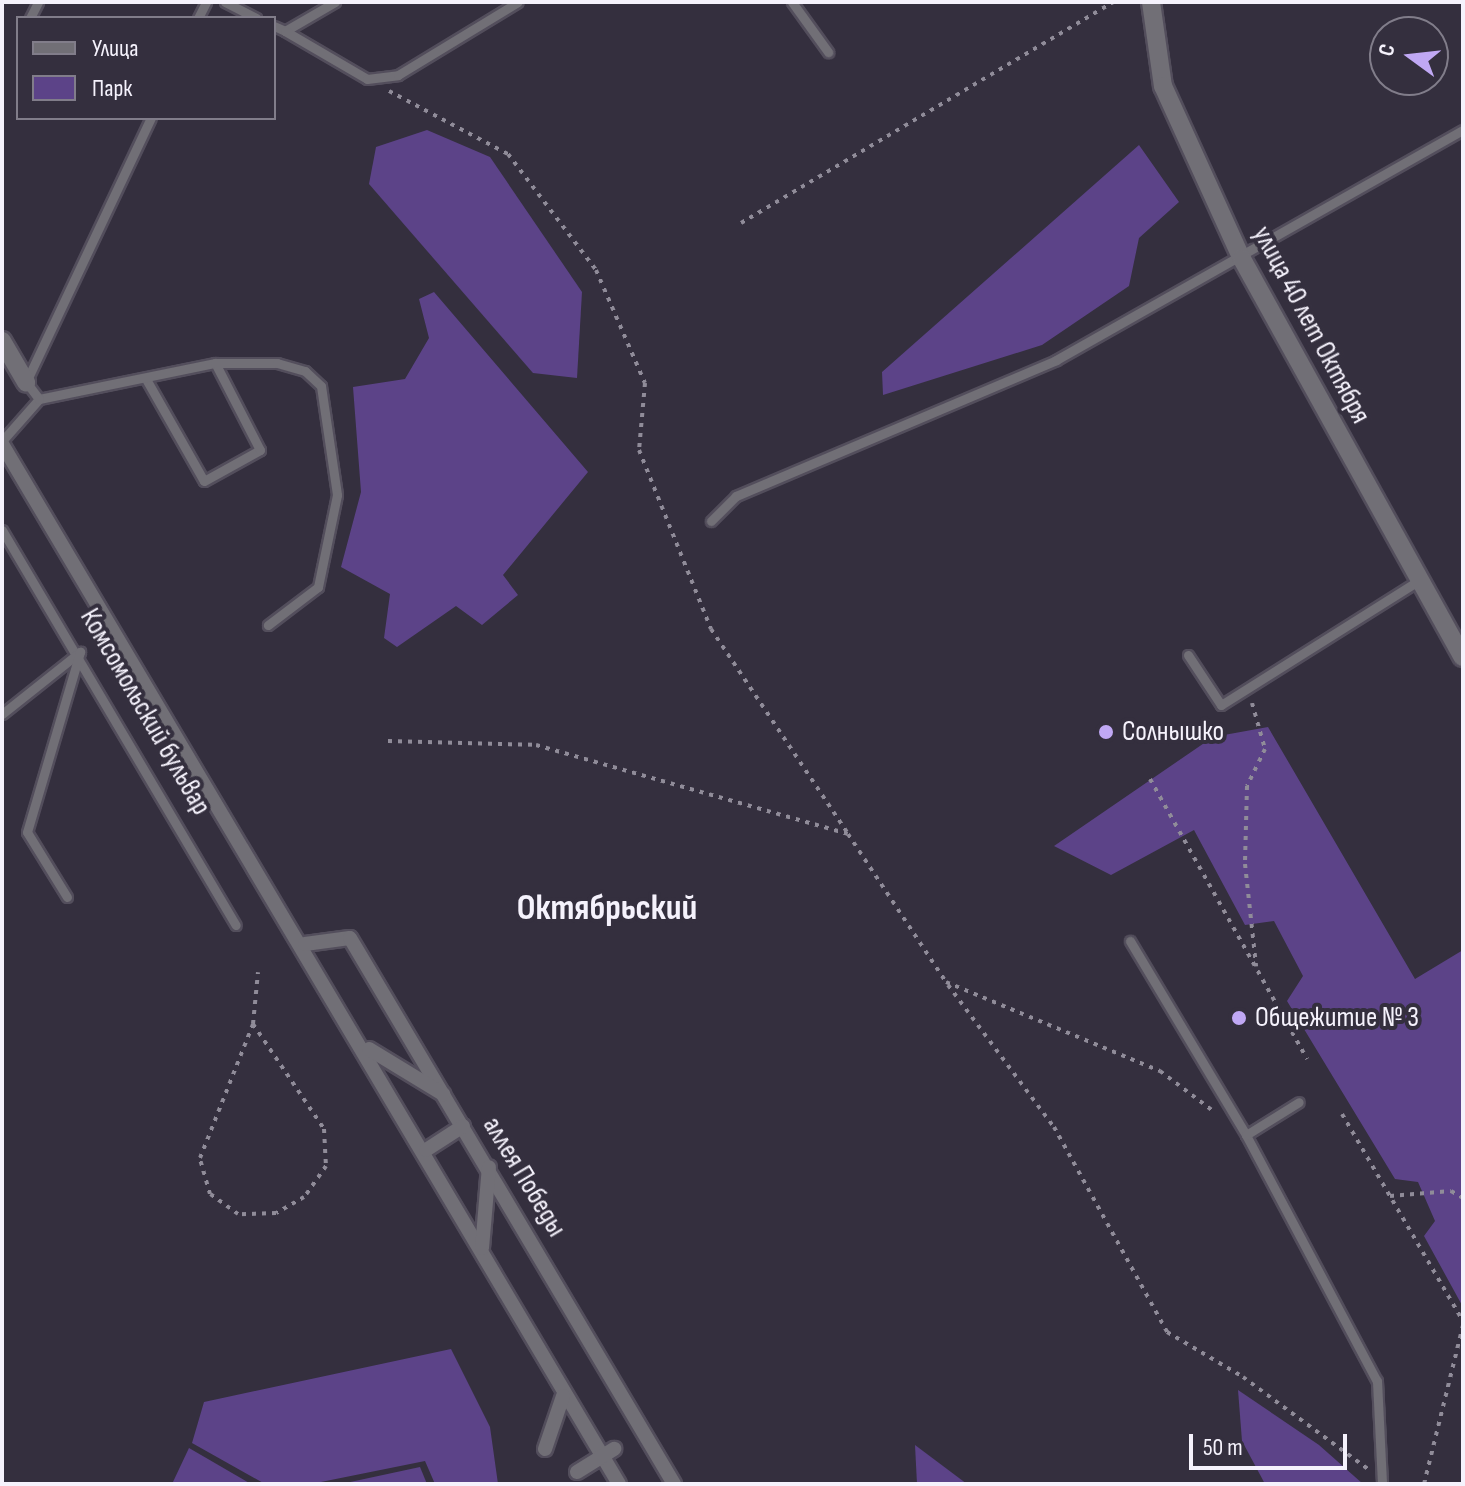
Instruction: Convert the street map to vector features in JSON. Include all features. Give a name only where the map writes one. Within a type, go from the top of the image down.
[{"type":"street","name":"улица 40 лет Октября","points":[[1151,2],[1163,86],[1242,259],[1418,581],[1463,657]]},
{"type":"street","points":[[2,341],[26,382]]},
{"type":"street","points":[[2,442],[305,944],[482,1248],[563,1396],[608,1453],[619,1484]]},
{"type":"street","name":"аллея Победы","points":[[305,944],[350,938],[489,1167],[674,1484]]},
{"type":"street","points":[[364,1046],[447,1097]]},
{"type":"street","points":[[426,1150],[463,1126]]},
{"type":"street","points":[[482,1248],[489,1167]]},
{"type":"street","points":[[545,1449],[563,1396]]},
{"type":"street","points":[[577,1472],[608,1453]]},
{"type":"lane","points":[[225,2],[252,16]]},
{"type":"lane","points":[[285,31],[335,2]]},
{"type":"lane","points":[[276,27],[367,79],[398,75],[518,2]]},
{"type":"lane","points":[[792,2],[828,52]]},
{"type":"lane","points":[[39,399],[26,382],[150,120]]},
{"type":"lane","points":[[711,521],[736,496],[1056,360],[1242,259],[1463,130]]},
{"type":"lane","points":[[146,379],[204,481],[260,450],[215,363]]},
{"type":"lane","points":[[2,442],[39,399],[215,363],[277,363],[305,371],[321,386],[328,412],[337,495],[318,587],[268,625]]},
{"type":"lane","name":"Комсомольский бульвар","points":[[2,530],[80,652],[236,925]]},
{"type":"lane","points":[[1188,655],[1221,705],[1418,581]]},
{"type":"lane","points":[[2,714],[80,652]]},
{"type":"lane","points":[[67,897],[27,832],[80,652]]},
{"type":"lane","points":[[1130,941],[1246,1135],[1377,1381],[1382,1479]]},
{"type":"lane","points":[[1246,1135],[1299,1102]]},
{"type":"path","points":[[741,223],[1113,2]]},
{"type":"path","points":[[367,79],[508,154],[596,270],[645,383],[639,450],[711,629],[946,982],[1054,1127],[1167,1332],[1382,1479]]},
{"type":"path","points":[[1252,703],[1265,749],[1247,786],[1245,864],[1256,969]]},
{"type":"path","points":[[388,741],[536,745],[848,834]]},
{"type":"path","points":[[1150,779],[1307,1059]]},
{"type":"path","points":[[253,1024],[324,1129],[326,1166],[304,1197],[276,1213],[238,1214],[210,1194],[200,1158],[253,1024],[258,972]]},
{"type":"path","points":[[946,982],[1160,1071],[1246,1135]]},
{"type":"path","points":[[1342,1114],[1463,1323],[1424,1484]]},
{"type":"path","points":[[1390,1196],[1451,1191],[1463,1198]]},
{"type":"green space","points":[[427,130],[490,157],[582,292],[577,378],[533,373],[369,184],[376,147]]},
{"type":"green space","points":[[1139,145],[1179,202],[1139,238],[1129,286],[1042,345],[883,395],[882,372]]},
{"type":"green space","points":[[434,292],[588,472],[503,575],[518,595],[482,625],[456,606],[397,647],[384,638],[390,594],[341,567],[361,492],[353,387],[405,379],[429,338],[419,299]]},
{"type":"green space","points":[[1268,727],[1415,979],[1463,950],[1463,1307],[1424,1236],[1435,1221],[1418,1182],[1395,1179],[1287,1001],[1303,976],[1274,921],[1245,925],[1194,830],[1111,875],[1054,846],[1213,737]]},
{"type":"green space","points":[[451,1349],[490,1427],[498,1484],[435,1484],[425,1461],[311,1484],[265,1484],[192,1443],[204,1402]]},
{"type":"green space","points":[[1238,1390],[1319,1445],[1363,1484],[1265,1484],[1242,1441]]},
{"type":"green space","points":[[915,1445],[967,1484],[917,1484]]},
{"type":"green space","points":[[189,1448],[251,1484],[172,1484]]},
{"type":"green space","points":[[420,1467],[427,1484],[341,1484]]},
{"type":"place","name":"Солнышко","points":[[1106,732]]},
{"type":"place","name":"Общежитие № 3","points":[[1239,1018]]},
{"type":"district","name":"Октябрьский","points":[[607,909]]}]
